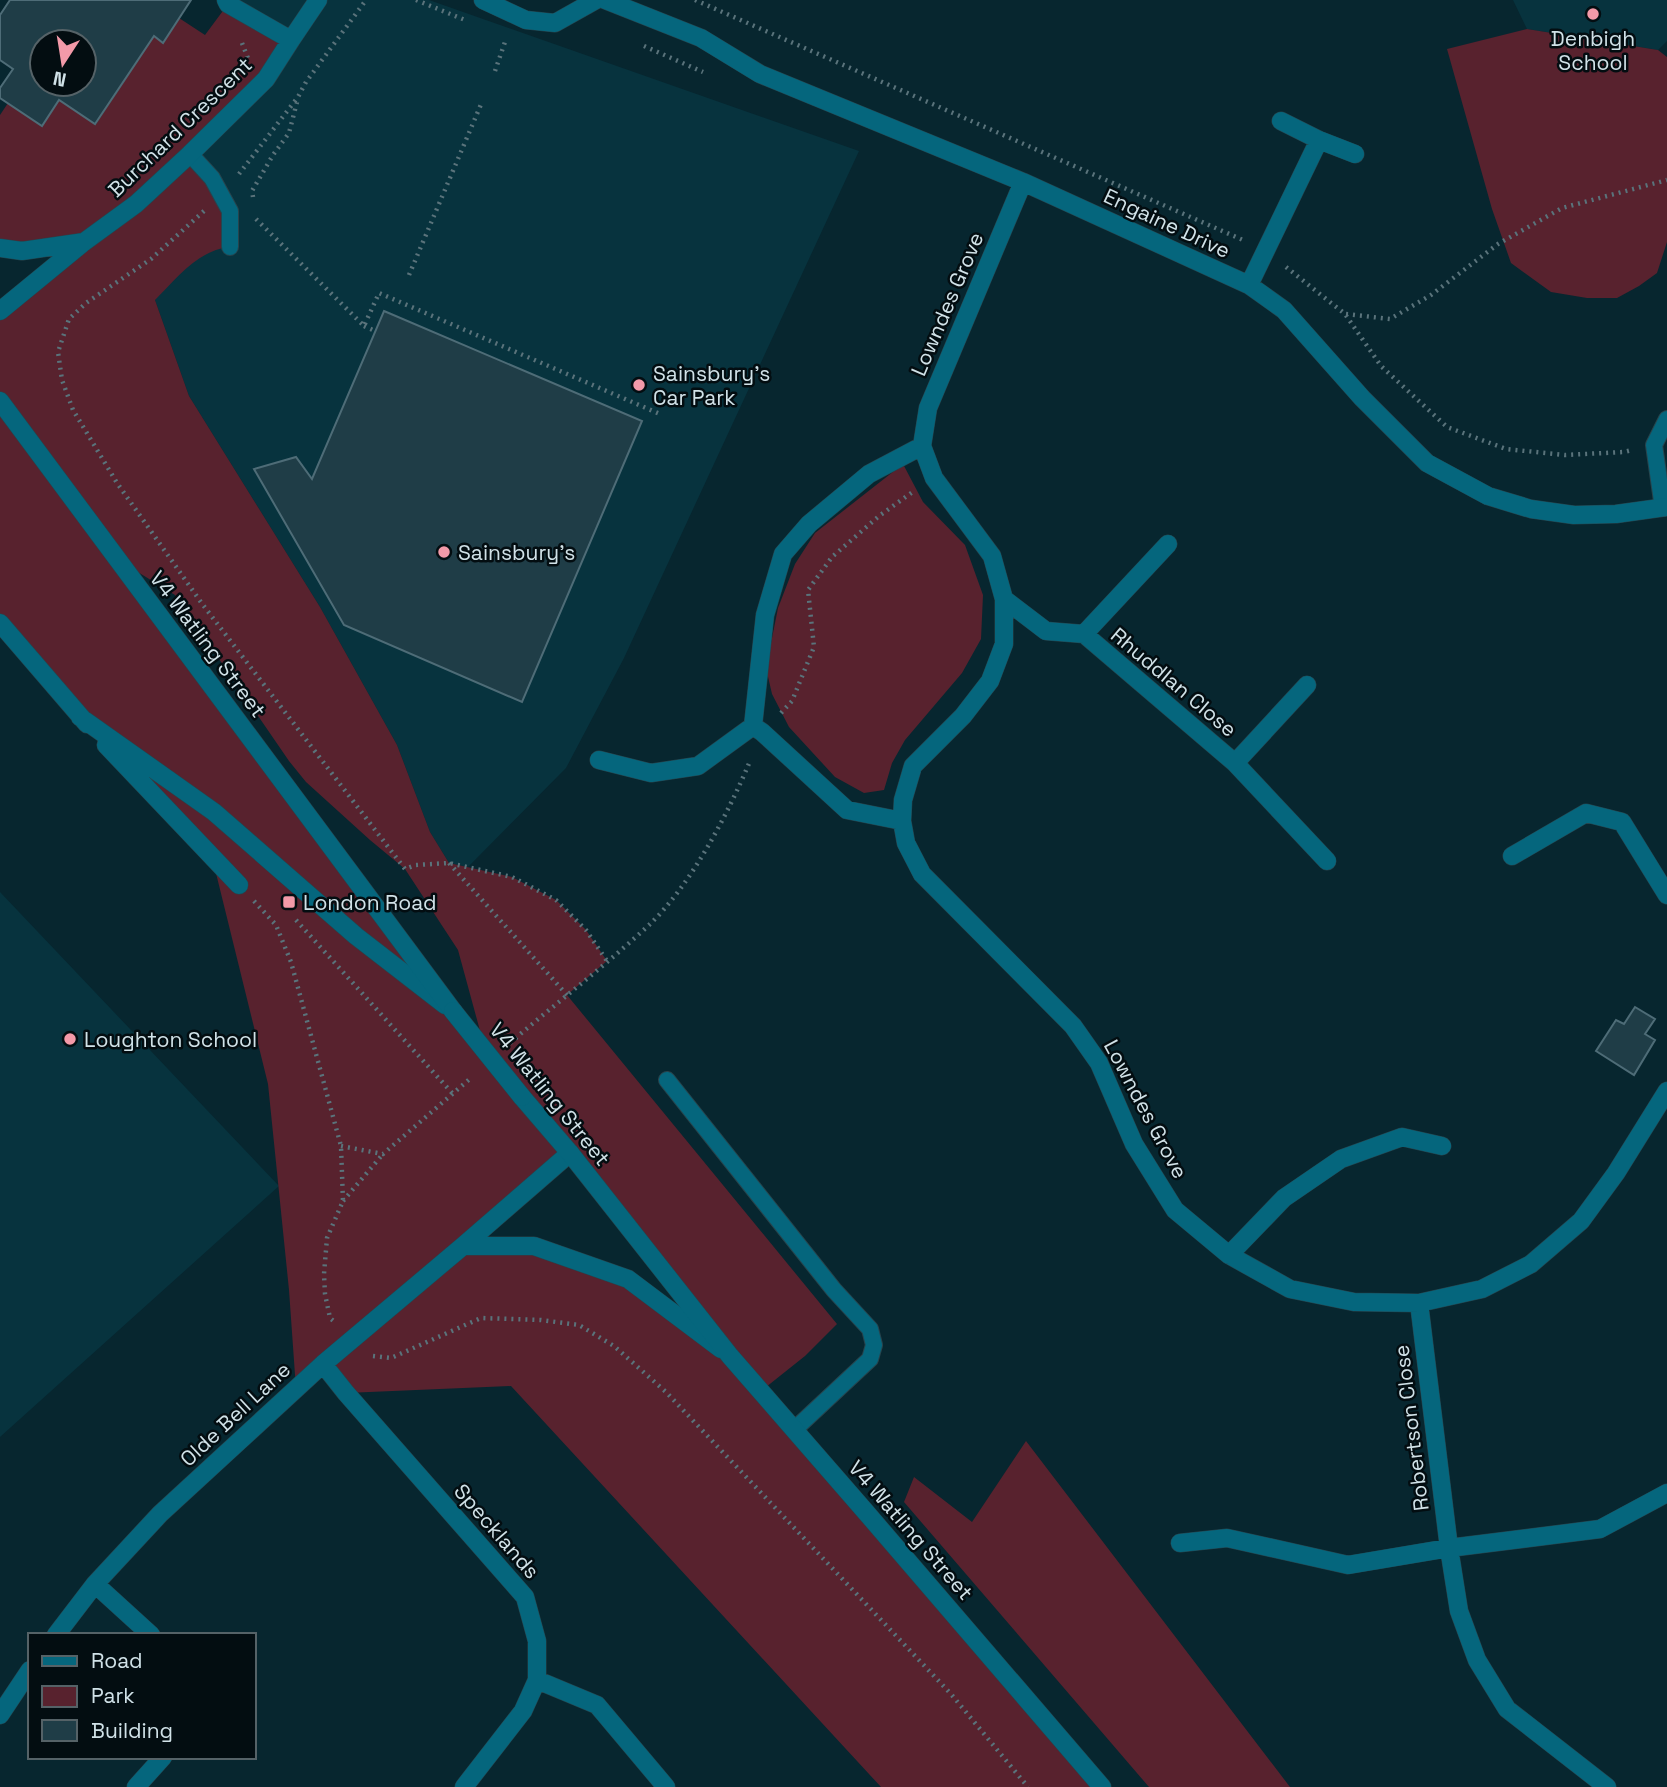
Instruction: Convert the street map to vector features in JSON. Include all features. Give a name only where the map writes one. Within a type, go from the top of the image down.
[{"type":"street","points":[[226,0],[239,11],[291,40]]},
{"type":"street","name":"Burchard Crescent","points":[[0,311],[136,204],[267,79],[318,0]]},
{"type":"street","points":[[483,0],[526,20],[555,23],[596,0]]},
{"type":"street","name":"Engaine Drive","points":[[605,0],[701,38],[760,74],[1023,182],[1249,285],[1284,310],[1362,398],[1427,463],[1475,490],[1531,509],[1574,514],[1616,514],[1665,507]]},
{"type":"street","points":[[1281,121],[1355,154]]},
{"type":"street","points":[[1249,285],[1319,140]]},
{"type":"street","name":"Lowndes Grove","points":[[1023,182],[928,408],[922,446],[934,478],[992,556],[1004,599],[1004,644],[990,681],[963,716],[913,766],[903,800],[902,821],[906,843],[922,874],[1073,1026],[1099,1063],[1134,1144],[1175,1210],[1229,1255],[1290,1289],[1354,1303],[1419,1303],[1482,1289],[1531,1264],[1581,1221],[1616,1173],[1667,1091]]},
{"type":"street","name":"Burchard Crescent","points":[[0,248],[22,251],[85,242]]},
{"type":"street","name":"V4 Watling Street","points":[[0,401],[453,1011],[570,1153],[730,1356],[1102,1787]]},
{"type":"street","points":[[757,729],[765,615],[783,554],[809,524],[869,474],[922,446]]},
{"type":"street","name":"Rhuddlan Close","points":[[1084,634],[1168,544]]},
{"type":"street","name":"Rhuddlan Close","points":[[1004,599],[1046,631],[1084,634],[1235,764],[1327,861]]},
{"type":"street","points":[[0,623],[80,717],[239,885]]},
{"type":"street","name":"Rhuddlan Close","points":[[1235,764],[1307,685]]},
{"type":"street","points":[[80,717],[214,812],[356,936],[453,1011]]},
{"type":"street","points":[[599,760],[651,774],[698,766],[757,729]]},
{"type":"street","points":[[757,729],[847,810],[902,821]]},
{"type":"street","points":[[1512,856],[1586,813],[1622,822],[1667,895]]},
{"type":"street","points":[[1229,1255],[1284,1198],[1341,1159],[1402,1136],[1441,1146]]},
{"type":"street","name":"Olde Bell Lane","points":[[58,1633],[95,1584],[160,1514],[351,1339],[463,1247],[570,1153]]},
{"type":"street","points":[[463,1247],[534,1246],[628,1279],[730,1356]]},
{"type":"street","name":"Robertson Close","points":[[1419,1303],[1448,1548],[1459,1611],[1477,1660],[1507,1709],[1607,1787]]},
{"type":"street","name":"Specklands","points":[[323,1364],[525,1597],[537,1641],[537,1680],[523,1711],[464,1787]]},
{"type":"street","points":[[1180,1543],[1227,1538],[1348,1565],[1448,1548],[1600,1529],[1667,1493]]},
{"type":"street","points":[[95,1584],[149,1633]]},
{"type":"street","points":[[0,1715],[28,1674]]},
{"type":"street","points":[[537,1680],[597,1705],[666,1787]]},
{"type":"street","points":[[136,1787],[161,1759]]},
{"type":"lane","points":[[190,154],[212,178],[230,211],[230,247]]},
{"type":"lane","points":[[1665,507],[1654,445],[1667,419]]},
{"type":"lane","points":[[667,1080],[834,1290],[870,1329],[874,1345],[870,1359],[795,1429]]},
{"type":"path","points":[[366,0],[298,97],[221,195],[151,259],[86,303],[69,319],[58,352],[62,380],[74,410],[117,483],[203,605],[405,869],[416,865],[449,863],[512,877],[556,900],[586,930],[607,961]]},
{"type":"path","points":[[416,0],[472,23]]},
{"type":"path","points":[[695,0],[1236,236],[1266,252],[1345,314],[1381,366],[1447,426],[1506,449],[1541,453],[1624,452],[1654,445]]},
{"type":"path","points":[[640,44],[714,77]]},
{"type":"path","points":[[253,204],[253,191],[289,133],[298,97]]},
{"type":"path","points":[[409,275],[482,102]]},
{"type":"path","points":[[1345,314],[1390,319],[1431,295],[1498,244],[1562,208],[1667,180]]},
{"type":"path","points":[[253,216],[364,326],[375,331]]},
{"type":"path","points":[[364,326],[379,292],[660,414]]},
{"type":"path","points":[[508,1045],[651,923],[688,879],[736,795],[757,729],[792,701],[814,647],[808,590],[832,557],[879,516],[934,478]]},
{"type":"path","points":[[449,863],[567,995]]},
{"type":"path","points":[[239,885],[276,925],[291,962],[341,1146],[344,1201]]},
{"type":"path","points":[[293,916],[453,1094]]},
{"type":"path","points":[[481,1070],[383,1154],[344,1201],[327,1238],[324,1284],[330,1318],[369,1355],[391,1358],[481,1318],[541,1320],[579,1325],[614,1346],[666,1392],[951,1694],[1028,1787]]},
{"type":"path","points":[[341,1146],[383,1154]]},
{"type":"shaded area","points":[[221,0],[429,0],[859,151],[624,658],[566,768],[468,867],[449,863],[430,832],[397,745],[320,607],[189,396],[155,300],[190,154],[290,40]]},
{"type":"shaded area","name":"Denbigh School","points":[[1513,0],[1667,0],[1667,41],[1658,50],[1527,29]]},
{"type":"shaded area","name":"Loughton School","points":[[0,892],[279,1186],[0,1437]]},
{"type":"green space","points":[[228,4],[291,40],[190,154],[230,211],[230,247],[218,249],[198,259],[155,300],[189,396],[320,607],[397,745],[430,832],[449,863],[512,877],[556,900],[586,930],[607,961],[567,995],[837,1324],[805,1356],[761,1391],[1102,1787],[881,1787],[511,1386],[346,1393],[323,1364],[296,1389],[268,1084],[212,857],[0,623],[0,311],[83,243],[0,248],[0,115],[8,103],[42,126],[59,100],[96,124],[154,36],[163,42],[179,18],[205,35]],"holes":[[[120,561],[175,595],[306,782],[405,869],[458,950],[485,1049]],[[570,1154],[726,1353],[628,1279],[534,1246],[464,1246]]]},
{"type":"green space","points":[[1527,29],[1658,50],[1667,57],[1667,242],[1657,273],[1617,298],[1587,298],[1551,292],[1511,263],[1492,209],[1447,49]]},
{"type":"green space","points":[[903,464],[923,502],[965,545],[983,595],[981,639],[962,673],[905,740],[892,763],[884,790],[864,793],[835,777],[789,727],[772,694],[766,668],[778,608],[795,564],[815,533]]},
{"type":"green space","points":[[1026,1441],[1290,1787],[1149,1787],[904,1502],[914,1477],[972,1522]]},
{"type":"building","points":[[10,0],[191,0],[163,43],[154,36],[95,124],[59,100],[42,126],[0,98],[0,88],[13,69],[0,60],[0,15]]},
{"type":"building","name":"Sainsbury's","points":[[384,311],[642,421],[522,702],[344,625],[254,469],[296,457],[312,479]]},
{"type":"building","points":[[1635,1007],[1655,1019],[1645,1034],[1655,1040],[1634,1075],[1596,1051],[1616,1020],[1624,1024]]},
{"type":"place","name":"Denbigh School","points":[[1593,14]]},
{"type":"place","name":"Sainsbury's Car Park","points":[[639,385]]},
{"type":"place","name":"Sainsbury's","points":[[444,552]]},
{"type":"place","name":"London Road","points":[[289,902]]},
{"type":"place","name":"Loughton School","points":[[70,1039]]}]
